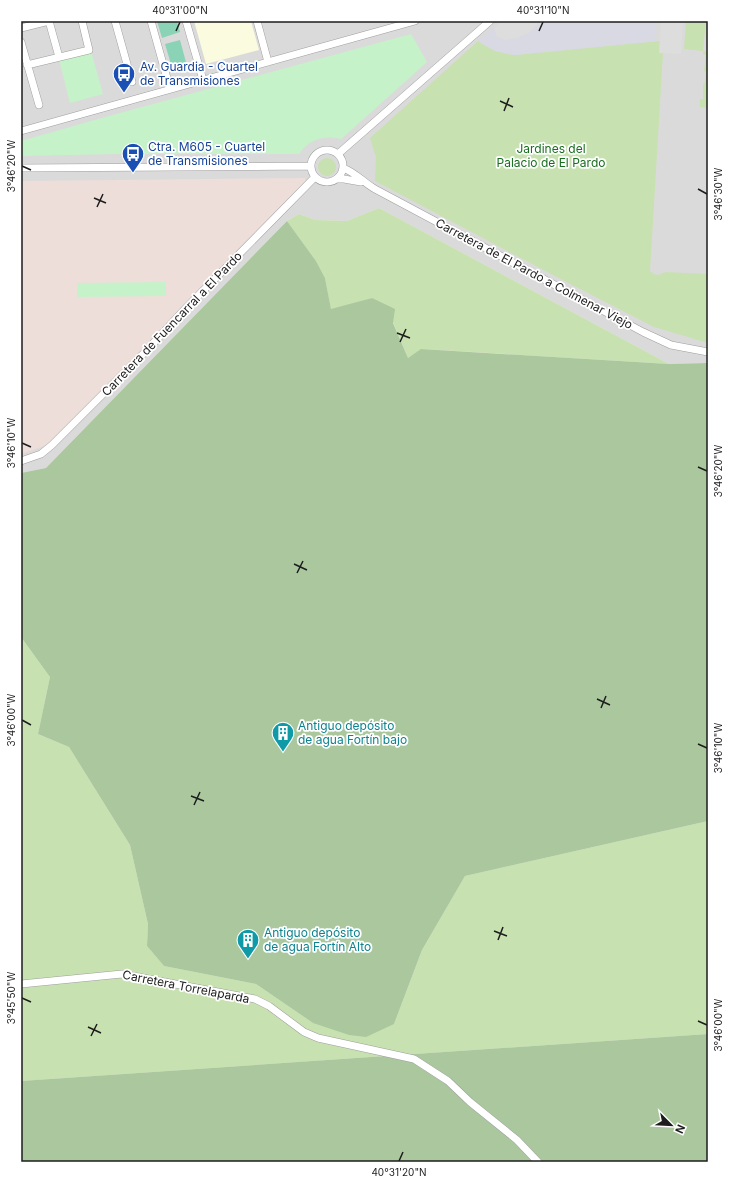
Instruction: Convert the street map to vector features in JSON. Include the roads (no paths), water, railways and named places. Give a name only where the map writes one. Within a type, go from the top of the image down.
[{"type":"street","points":[[24,25],[49,21],[59,57]]},
{"type":"street","points":[[28,65],[89,50],[82,21]]},
{"type":"street","points":[[115,21],[132,82]]},
{"type":"street","points":[[151,21],[170,89]]},
{"type":"street","points":[[186,21],[203,80]]},
{"type":"street","points":[[257,21],[268,62]]},
{"type":"street","points":[[21,130],[415,21]]},
{"type":"street","points":[[338,154],[490,21]]},
{"type":"street","points":[[21,42],[39,105]]},
{"type":"street","points":[[329,150],[338,154],[342,161],[343,168],[341,175],[337,179],[325,182],[320,181],[315,177],[311,166],[315,156],[320,152],[329,150]]},
{"type":"street","points":[[21,168],[311,166]]},
{"type":"street","points":[[343,168],[349,170],[365,183]]},
{"type":"street","name":"Carretera de Fuencarral a El Pardo","points":[[21,461],[41,454],[52,445],[146,351],[186,308],[315,177]]},
{"type":"street","points":[[337,179],[354,180],[365,183]]},
{"type":"street","name":"Carretera de El Pardo a Colmenar Viejo","points":[[365,183],[643,332],[671,345],[708,352]]},
{"type":"street","name":"Carretera Torrelaparda","points":[[21,984],[113,974],[132,975],[254,999],[269,1006],[310,1035],[322,1040],[414,1059],[424,1064],[448,1081],[470,1102],[517,1140],[538,1162]]},
{"type":"place","name":"Av. Guardia - Cuartel de Transmisiones","points":[[124,94]]},
{"type":"place","name":"Ctra. M605 - Cuartel de Transmisiones","points":[[133,174]]},
{"type":"place","name":"Antiguo depósito de agua Fortín bajo","points":[[283,752]]},
{"type":"place","name":"Antiguo depósito de agua Fortín Alto","points":[[248,960]]},
{"type":"park label","name":"Jardines del Palacio de El Pardo","points":[[551,156]]}]
